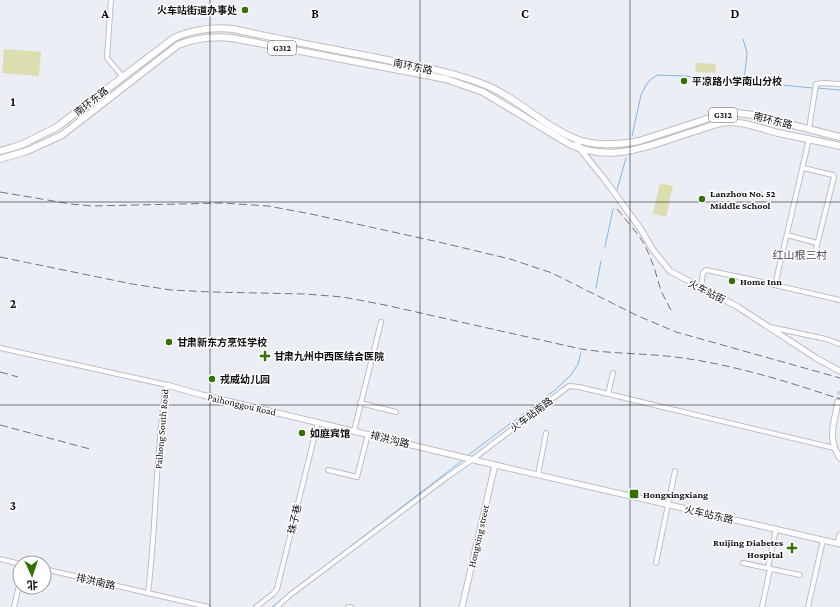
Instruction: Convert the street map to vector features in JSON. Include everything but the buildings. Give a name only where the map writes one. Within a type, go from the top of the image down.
[{"type":"highway","name":"南环东路","points":[[0,150],[21,145],[57,127],[174,38],[183,34],[217,28],[233,29],[408,64],[466,78],[488,86],[510,98],[565,134],[586,142],[608,145],[628,143],[656,136],[718,115],[737,113],[753,115],[840,138]]},
{"type":"highway","name":"南环东路","points":[[0,159],[27,151],[62,135],[178,45],[194,40],[218,37],[232,38],[446,79],[484,92],[569,144],[580,149],[608,153],[632,151],[711,126],[729,123],[840,146]]},
{"type":"main road","name":"火车站街","points":[[576,139],[580,149],[605,180],[664,266],[677,276],[738,307],[816,358],[840,371]]},
{"type":"main road","name":"Paihonggou Road","points":[[167,385],[318,422]]},
{"type":"main road","points":[[838,402],[832,434],[834,448],[840,458]]},
{"type":"main road","name":"排洪沟路","points":[[318,422],[462,457]]},
{"type":"main road","name":"火车站东路","points":[[462,457],[839,544]]},
{"type":"main road","name":"Hongxing street","points":[[462,607],[495,465]]},
{"type":"main road","points":[[839,544],[840,535]]},
{"type":"street","points":[[111,0],[108,58],[123,77]]},
{"type":"street","points":[[809,130],[816,84],[840,84]]},
{"type":"street","points":[[776,285],[809,139]]},
{"type":"street","points":[[803,168],[832,175],[834,178],[814,257]]},
{"type":"street","points":[[787,235],[817,243]]},
{"type":"street","points":[[701,288],[703,273],[706,270],[840,300]]},
{"type":"street","points":[[354,430],[380,322]]},
{"type":"street","points":[[769,327],[826,339],[840,344]]},
{"type":"street","name":"Paihong South Road","points":[[0,348],[167,385],[163,406],[156,475],[151,570],[148,593]]},
{"type":"street","points":[[608,394],[613,373]]},
{"type":"street","name":"火车站南路","points":[[277,607],[290,595],[566,388],[573,386],[834,448]]},
{"type":"street","points":[[360,403],[396,412]]},
{"type":"street","name":"珠子巷","points":[[258,606],[277,589],[318,422]]},
{"type":"street","points":[[538,474],[546,433]]},
{"type":"street","points":[[328,470],[357,477],[368,434]]},
{"type":"street","points":[[656,563],[676,470]]},
{"type":"street","points":[[762,607],[776,529]]},
{"type":"street","points":[[808,607],[823,540]]},
{"type":"street","points":[[0,559],[12,562]]},
{"type":"street","points":[[743,563],[800,575]]},
{"type":"street","name":"排洪南路","points":[[52,571],[208,607]]},
{"type":"street","points":[[14,607],[17,595]]},
{"type":"green space","points":[[4,49],[41,52],[39,76],[2,73]]},
{"type":"green space","points":[[696,63],[716,64],[715,73],[695,72]]},
{"type":"green space","points":[[660,183],[673,186],[666,217],[653,214]]},
{"type":"waterway","points":[[743,39],[747,53],[744,81]]},
{"type":"waterway","points":[[632,136],[641,95],[650,80],[657,75],[684,76],[813,88]]},
{"type":"waterway","points":[[817,88],[840,90]]},
{"type":"waterway","points":[[617,190],[626,158]]},
{"type":"waterway","points":[[605,247],[613,209]]},
{"type":"waterway","points":[[596,288],[601,261]]},
{"type":"waterway","points":[[467,456],[555,390],[571,375],[578,364],[581,353]]},
{"type":"waterway","points":[[300,585],[463,460]]},
{"type":"waterway","points":[[272,607],[287,595]]},
{"type":"tunnel","points":[[838,402],[840,391]]},
{"type":"railway","points":[[0,192],[92,206],[223,203],[268,206],[443,243],[510,259],[552,273],[638,316],[676,332],[840,378]]},
{"type":"railway","points":[[617,209],[645,245],[654,267],[661,291],[673,314]]},
{"type":"railway","points":[[0,257],[132,284],[171,290],[305,294],[343,297],[581,349],[675,357],[717,364],[779,380],[840,399]]},
{"type":"railway","points":[[0,372],[18,377]]},
{"type":"railway","points":[[0,425],[90,449]]},
{"type":"place","name":"火车站街道办事处","points":[[245,10]]},
{"type":"place","name":"平凉路小学南山分校","points":[[684,81]]},
{"type":"place","name":"Lanzhou No. 52 Middle School","points":[[702,199]]},
{"type":"place","name":"Home Inn","points":[[732,281]]},
{"type":"place","name":"甘肃新东方烹饪学校","points":[[169,342]]},
{"type":"place","name":"甘肃九州中西医结合医院","points":[[265,356]]},
{"type":"place","name":"戎威幼儿园","points":[[212,379]]},
{"type":"place","name":"如庭宾馆","points":[[302,433]]},
{"type":"place","name":"Hongxingxiang","points":[[634,494]]},
{"type":"place","name":"Ruijing Diabetes Hospital","points":[[792,548]]},
{"type":"district","name":"红山根三村","points":[[800,255]]}]
